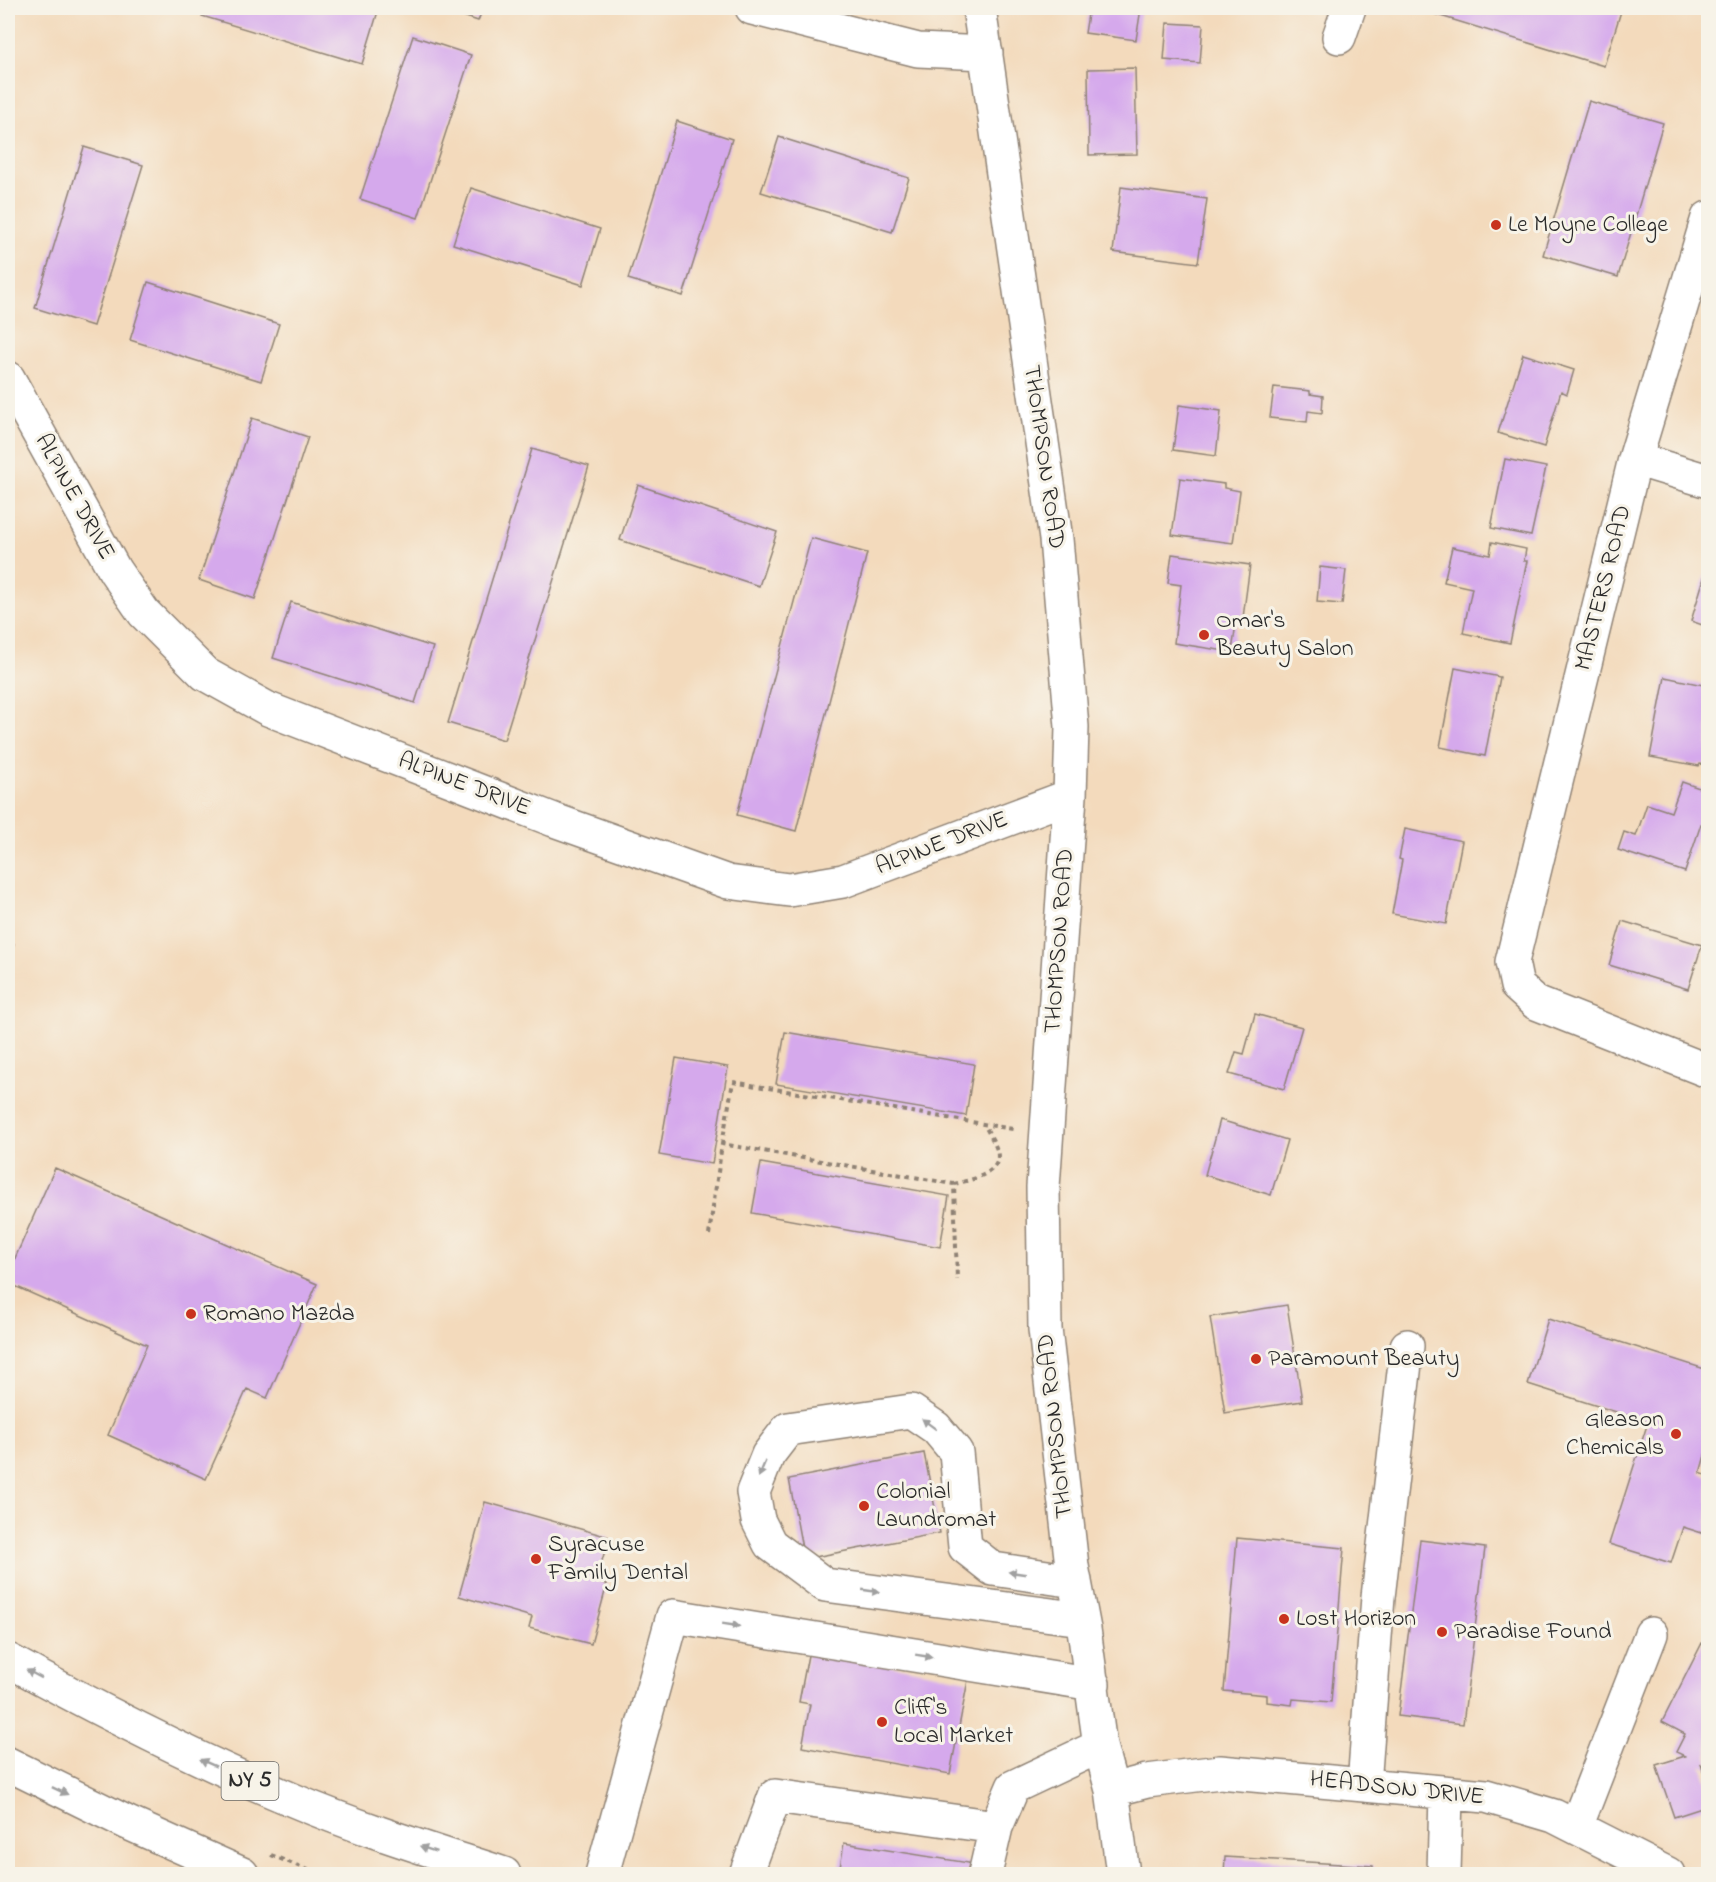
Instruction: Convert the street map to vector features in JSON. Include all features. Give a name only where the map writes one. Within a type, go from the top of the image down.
[{"type":"street","points":[[752,8],[918,50],[986,53]]},
{"type":"street","name":"THOMPSON ROAD","points":[[979,8],[1056,539],[1072,727],[1070,796],[1044,1187],[1045,1329],[1075,1581],[1093,1684],[1100,1746],[1112,1790],[1123,1875]]},
{"type":"street","name":"MASTERS ROAD","points":[[1708,218],[1635,459],[1512,962],[1517,986],[1536,1004],[1708,1071]]},
{"type":"street","name":"ALPINE DRIVE","points":[[8,378],[115,571],[144,613],[205,674],[268,708],[290,717],[554,820],[728,882],[789,890],[843,881],[1070,796]]},
{"type":"street","points":[[1635,459],[1708,481]]},
{"type":"street","points":[[1365,1785],[1378,1596],[1407,1346]]},
{"type":"street","points":[[1075,1581],[993,1569],[965,1547],[956,1452],[936,1428],[911,1411],[788,1429],[768,1455],[753,1492],[758,1520],[770,1544],[825,1584],[1083,1619]]},
{"type":"street","points":[[602,1875],[673,1616],[1093,1684]]},
{"type":"street","points":[[1576,1827],[1651,1634]]},
{"type":"street","name":"NY 5","points":[[8,1660],[123,1722],[296,1801],[504,1875]]},
{"type":"street","points":[[985,1875],[996,1827],[1013,1788],[1100,1746]]},
{"type":"street","points":[[8,1764],[128,1823],[242,1875]]},
{"type":"street","name":"HEADSON DRIVE","points":[[1112,1790],[1147,1780],[1220,1772],[1486,1796],[1554,1816],[1668,1875]]},
{"type":"street","points":[[1444,1875],[1446,1793]]},
{"type":"street","points":[[749,1874],[775,1796],[996,1827]]},
{"type":"path","points":[[709,1235],[733,1082],[1047,1135]]},
{"type":"path","points":[[722,1144],[954,1184],[980,1177],[991,1170],[995,1163],[998,1153],[984,1124]]},
{"type":"path","points":[[954,1184],[957,1280]]},
{"type":"building","points":[[204,8],[379,8],[362,64],[202,16]]},
{"type":"building","points":[[459,8],[483,8],[478,21],[457,14]]},
{"type":"building","points":[[1089,8],[1141,8],[1136,40],[1085,33]]},
{"type":"building","points":[[1422,8],[1622,8],[1604,66],[1421,10]]},
{"type":"building","points":[[1167,23],[1203,25],[1200,63],[1164,60]]},
{"type":"building","points":[[413,36],[471,55],[418,218],[360,199]]},
{"type":"building","points":[[1135,68],[1137,154],[1089,155],[1088,69]]},
{"type":"building","points":[[1589,101],[1663,123],[1618,277],[1543,255]]},
{"type":"building","points":[[677,121],[732,139],[683,296],[628,279]]},
{"type":"building","points":[[779,137],[909,178],[892,232],[761,192]]},
{"type":"building","points":[[84,147],[143,165],[93,326],[35,308]]},
{"type":"building","points":[[1121,187],[1207,199],[1198,263],[1113,252]]},
{"type":"building","points":[[471,188],[600,229],[583,285],[453,244]]},
{"type":"building","points":[[148,282],[279,324],[261,381],[130,340]]},
{"type":"building","points":[[1523,354],[1574,370],[1567,394],[1561,391],[1544,447],[1498,433]]},
{"type":"building","points":[[1274,387],[1310,391],[1310,394],[1323,396],[1322,413],[1308,411],[1307,422],[1270,418]]},
{"type":"building","points":[[1179,405],[1221,411],[1216,456],[1173,450]]},
{"type":"building","points":[[252,418],[308,437],[255,599],[199,580]]},
{"type":"building","points":[[532,449],[589,466],[504,740],[448,723]]},
{"type":"building","points":[[1505,459],[1546,467],[1531,536],[1491,528]]},
{"type":"building","points":[[1180,478],[1224,484],[1224,488],[1240,491],[1233,543],[1172,535]]},
{"type":"building","points":[[638,485],[777,532],[759,586],[620,540]]},
{"type":"building","points":[[811,538],[867,553],[796,831],[737,815]]},
{"type":"building","points":[[1492,542],[1526,549],[1524,561],[1527,561],[1510,643],[1463,633],[1472,588],[1444,582],[1452,547],[1490,555]]},
{"type":"building","points":[[1172,554],[1250,565],[1242,625],[1236,623],[1232,652],[1174,643],[1181,585],[1168,583]]},
{"type":"building","points":[[1320,567],[1346,570],[1342,604],[1317,602]]},
{"type":"building","points":[[1705,575],[1708,576],[1708,627],[1691,621]]},
{"type":"building","points":[[291,602],[433,647],[415,703],[273,658]]},
{"type":"building","points":[[1455,668],[1500,677],[1485,756],[1440,747]]},
{"type":"building","points":[[1665,677],[1708,686],[1708,765],[1700,764],[1699,766],[1650,757]]},
{"type":"building","points":[[1682,782],[1708,791],[1706,826],[1701,824],[1685,872],[1618,850],[1624,832],[1636,836],[1647,804],[1671,812]]},
{"type":"building","points":[[1405,829],[1462,841],[1446,924],[1392,914]]},
{"type":"building","points":[[1622,921],[1702,945],[1688,989],[1609,965]]},
{"type":"building","points":[[8,943],[14,944],[8,967]]},
{"type":"building","points":[[1255,1014],[1302,1027],[1284,1089],[1229,1074],[1236,1052],[1244,1054]]},
{"type":"building","points":[[785,1032],[974,1064],[966,1116],[776,1084]]},
{"type":"building","points":[[676,1058],[728,1067],[712,1164],[659,1155]]},
{"type":"building","points":[[1220,1120],[1287,1140],[1271,1195],[1205,1175]]},
{"type":"building","points":[[761,1163],[949,1196],[940,1247],[752,1213]]},
{"type":"building","name":"Romano Mazda","points":[[55,1168],[317,1284],[267,1398],[247,1389],[206,1479],[108,1435],[147,1345],[8,1283],[8,1274]]},
{"type":"building","name":"Paramount Beauty","points":[[1287,1305],[1302,1401],[1225,1413],[1210,1317]]},
{"type":"building","name":"Gleason Chemicals","points":[[1548,1319],[1708,1370],[1708,1445],[1700,1473],[1708,1476],[1708,1535],[1683,1527],[1671,1563],[1609,1544],[1648,1422],[1528,1384]]},
{"type":"building","name":"Colonial Laundromat","points":[[924,1453],[940,1533],[804,1559],[789,1479]]},
{"type":"building","name":"Syracuse Family Dental","points":[[485,1502],[609,1537],[596,1581],[607,1584],[591,1644],[529,1628],[532,1617],[459,1596]]},
{"type":"building","name":"Lost Horizon","points":[[1237,1538],[1344,1548],[1331,1702],[1293,1699],[1292,1705],[1267,1702],[1267,1695],[1224,1691]]},
{"type":"building","name":"Paradise Found","points":[[1420,1540],[1485,1548],[1463,1724],[1398,1716]]},
{"type":"building","points":[[1702,1643],[1708,1646],[1708,1768],[1701,1764],[1708,1787],[1708,1806],[1674,1817],[1656,1765],[1685,1756],[1676,1752],[1685,1734],[1662,1722]]},
{"type":"building","points":[[809,1650],[968,1680],[950,1774],[802,1747],[810,1704],[799,1702]]},
{"type":"building","points":[[844,1843],[969,1863],[967,1874],[839,1874]]},
{"type":"building","points":[[1225,1857],[1373,1866],[1373,1874],[1224,1874]]},
{"type":"place","name":"Le Moyne College","points":[[1496,225]]},
{"type":"place","name":"Omar's Beauty Salon","points":[[1204,635]]},
{"type":"place","name":"Romano Mazda","points":[[191,1314]]},
{"type":"place","name":"Paramount Beauty","points":[[1256,1359]]},
{"type":"place","name":"Gleason Chemicals","points":[[1676,1434]]},
{"type":"place","name":"Colonial Laundromat","points":[[864,1506]]},
{"type":"place","name":"Syracuse Family Dental","points":[[536,1559]]},
{"type":"place","name":"Lost Horizon","points":[[1284,1619]]},
{"type":"place","name":"Paradise Found","points":[[1442,1632]]},
{"type":"place","name":"Cliff's Local Market","points":[[882,1722]]}]
